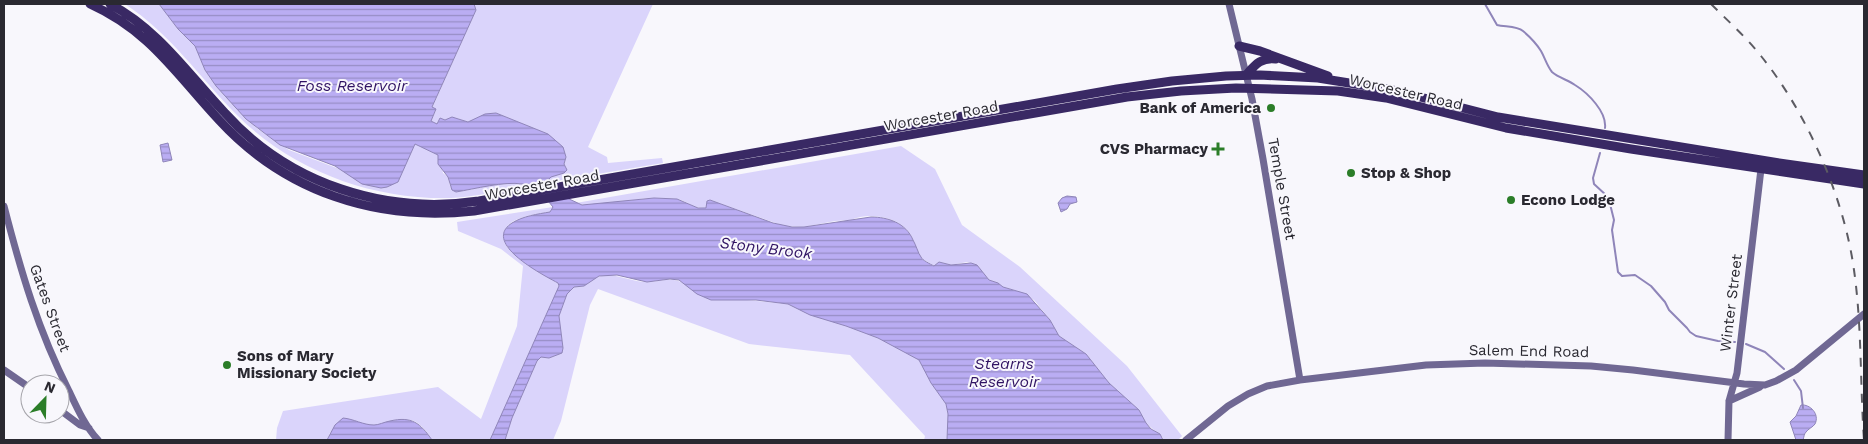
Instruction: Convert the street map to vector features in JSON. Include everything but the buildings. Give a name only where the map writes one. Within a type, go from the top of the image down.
[{"type":"highway","name":"Worcester Road","points":[[90,4],[114,16],[144,37],[164,56],[219,120],[247,146],[277,169],[316,189],[366,206],[420,214],[468,212],[1119,98],[1181,91],[1249,88],[1329,90],[1368,95],[1499,126],[1864,184]]},
{"type":"highway","name":"Worcester Road","points":[[110,4],[137,20],[162,42],[225,114],[249,137],[274,156],[312,178],[362,196],[387,202],[414,205],[458,204],[524,194],[1117,89],[1199,78],[1246,75],[1306,77],[1345,82],[1392,90],[1498,117],[1864,175]]},
{"type":"highway","points":[[1239,46],[1260,51],[1345,82]]},
{"type":"highway","points":[[1246,75],[1257,63],[1264,59],[1292,63]]},
{"type":"street","name":"Temple Street","points":[[1229,4],[1249,88],[1277,236],[1300,380]]},
{"type":"street","name":"Winter Street","points":[[1728,440],[1729,401],[1739,353],[1761,169]]},
{"type":"street","name":"Gates Street","points":[[4,206],[40,328],[53,359],[89,428],[98,440]]},
{"type":"street","name":"Salem End Road","points":[[1186,440],[1228,406],[1248,394],[1267,386],[1300,380],[1426,365],[1485,363],[1606,367],[1765,385],[1776,382],[1796,370],[1864,314]]},
{"type":"street","points":[[4,370],[20,381]]},
{"type":"street","points":[[1729,401],[1765,385]]},
{"type":"street","points":[[70,418],[80,425],[89,428]]},
{"type":"shaded area","points":[[125,4],[159,4],[178,29],[195,46],[205,70],[225,96],[258,129],[289,150],[387,187],[398,182],[415,144],[439,155],[443,173],[448,177],[450,186],[456,192],[503,184],[526,186],[451,198],[422,197],[393,194],[364,187],[309,167],[260,135],[238,116],[157,29]]},
{"type":"shaded area","points":[[474,4],[653,4],[588,147],[607,157],[608,163],[662,158],[663,163],[550,182],[549,179],[551,177],[564,173],[566,157],[548,134],[496,113],[468,122],[456,118],[445,120],[440,118],[437,124],[431,121],[436,110],[432,108],[476,10]]},
{"type":"shaded area","points":[[901,146],[935,169],[962,225],[1020,267],[1127,366],[1182,436],[1178,440],[1163,440],[1146,423],[1139,410],[1109,383],[1086,354],[1059,336],[1050,320],[1034,300],[989,280],[977,265],[967,262],[951,265],[939,262],[934,266],[921,258],[909,232],[895,221],[865,216],[804,227],[784,226],[710,200],[706,208],[677,199],[666,198],[645,198],[593,205],[576,203]]},
{"type":"shaded area","points":[[553,207],[550,212],[518,219],[512,222],[506,230],[507,247],[535,270],[558,283],[559,289],[490,440],[432,440],[421,426],[411,420],[373,425],[349,419],[330,433],[327,440],[276,440],[277,428],[283,411],[438,387],[481,419],[517,326],[523,266],[501,249],[458,231],[457,222]]},
{"type":"shaded area","points":[[605,275],[642,282],[676,280],[747,300],[788,304],[878,338],[919,360],[946,404],[948,414],[947,440],[924,440],[925,436],[850,355],[749,344],[598,289],[590,305],[561,421],[553,440],[505,440],[512,418],[537,361],[541,357],[549,358],[562,353],[559,316],[567,294],[574,287],[584,286],[594,278]]},
{"type":"water","name":"Stearns Reservoir","points":[[159,4],[474,4],[476,10],[432,107],[436,109],[431,121],[437,124],[440,118],[445,120],[452,117],[468,122],[485,114],[496,113],[548,134],[563,147],[566,157],[564,164],[567,170],[564,173],[551,177],[549,179],[550,182],[567,198],[582,205],[654,198],[677,199],[698,208],[706,208],[707,201],[710,200],[773,223],[792,227],[804,227],[871,217],[884,218],[896,222],[910,234],[922,258],[928,263],[934,266],[939,262],[951,265],[971,263],[977,265],[989,280],[1003,287],[1027,294],[1050,320],[1059,336],[1086,354],[1109,383],[1139,410],[1146,423],[1151,429],[1160,434],[1163,440],[947,440],[948,414],[946,404],[931,383],[919,360],[878,338],[810,315],[788,304],[756,300],[711,300],[697,294],[679,280],[670,279],[647,282],[617,275],[599,276],[584,286],[574,287],[567,294],[559,316],[562,353],[549,358],[541,357],[537,361],[512,418],[505,440],[490,440],[559,286],[558,283],[518,258],[509,249],[504,240],[504,231],[516,221],[550,212],[553,207],[535,190],[522,184],[498,184],[456,192],[452,190],[448,177],[438,164],[438,155],[415,144],[398,182],[381,188],[362,184],[335,166],[280,145],[246,119],[216,86],[205,70],[195,46],[178,29]]},
{"type":"water","points":[[168,143],[172,160],[163,162],[160,145]]},
{"type":"water","points":[[1067,196],[1076,197],[1077,202],[1070,204],[1067,209],[1061,212],[1058,203]]},
{"type":"water","points":[[1801,405],[1808,406],[1813,410],[1816,420],[1815,424],[1805,433],[1803,440],[1796,440],[1790,422],[1796,416]]},
{"type":"water","points":[[343,418],[374,425],[388,421],[410,420],[419,425],[432,440],[327,440],[335,425]]},
{"type":"waterway","points":[[1485,4],[1497,25],[1514,27],[1523,31],[1539,48],[1552,72],[1575,85],[1591,98],[1600,109],[1605,122],[1605,128]]},
{"type":"waterway","points":[[1600,153],[1593,178],[1594,184],[1609,200],[1614,220],[1612,230],[1618,272],[1622,276],[1635,275],[1651,286],[1665,302],[1669,310],[1696,336],[1718,341],[1735,342]]},
{"type":"waterway","points":[[1746,344],[1765,352],[1784,369]]},
{"type":"waterway","points":[[1794,380],[1801,391],[1803,408]]},
{"type":"railway","points":[[1711,4],[1749,42],[1778,79],[1794,103],[1808,130],[1832,185],[1849,242],[1857,291],[1864,440]]},
{"type":"place","name":"Bank of America","points":[[1271,108]]},
{"type":"place","name":"CVS Pharmacy","points":[[1218,149]]},
{"type":"place","name":"Stop & Shop","points":[[1351,173]]},
{"type":"place","name":"Econo Lodge","points":[[1511,200]]},
{"type":"place","name":"Sons of Mary Missionary Society","points":[[227,365]]},
{"type":"water label","name":"Foss Reservoir","points":[[352,85]]},
{"type":"water label","name":"Stony Brook","points":[[766,248]]}]
